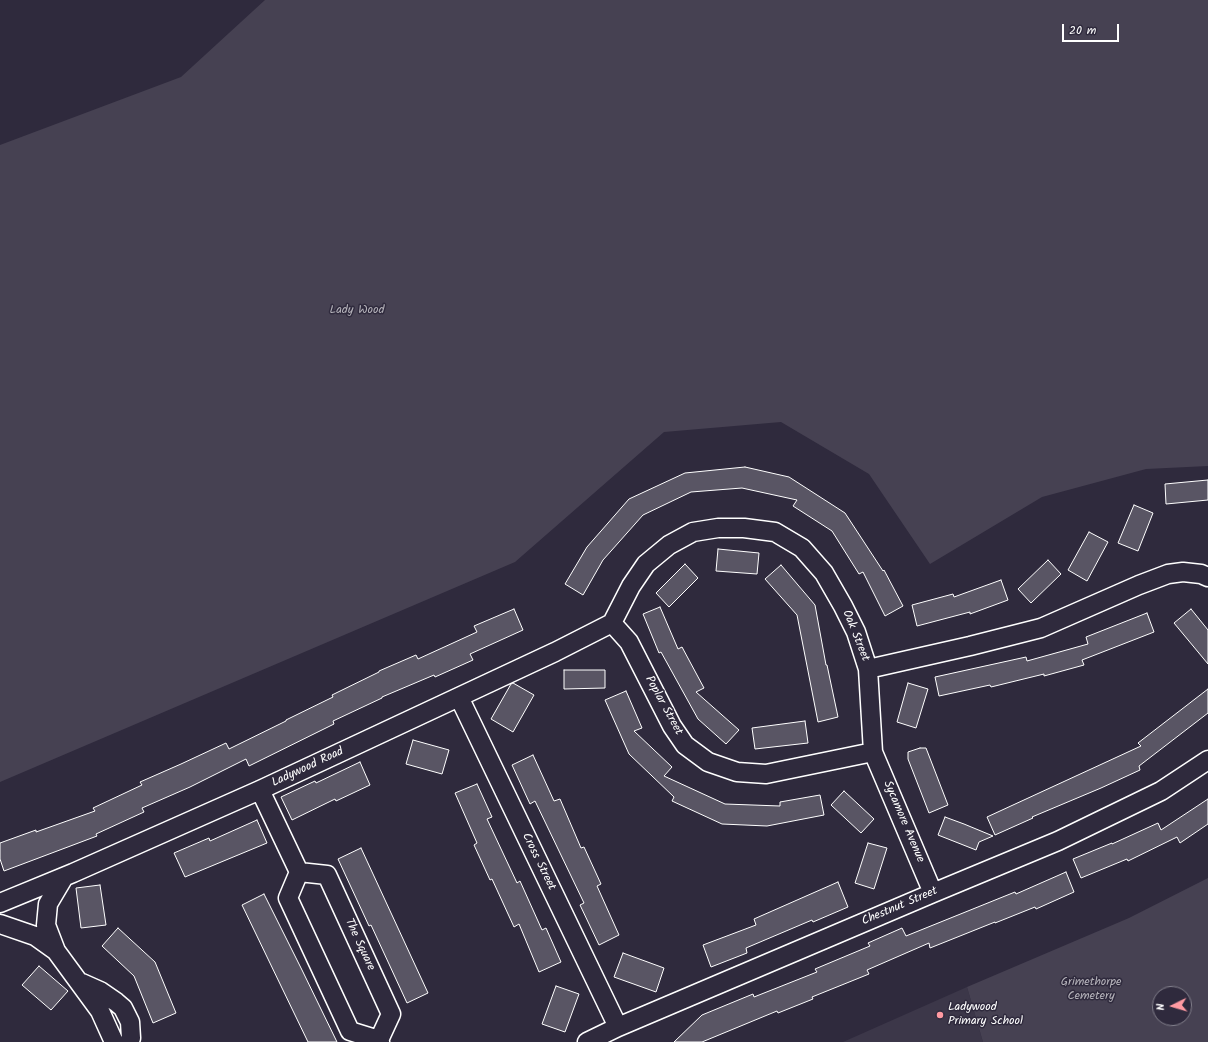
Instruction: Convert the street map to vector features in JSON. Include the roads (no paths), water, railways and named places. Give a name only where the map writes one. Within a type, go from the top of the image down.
[{"type":"street","name":"Oak Street","points":[[612,623],[631,586],[646,564],[669,545],[693,532],[718,528],[744,528],[775,532],[802,548],[824,573],[843,606],[856,632],[868,669],[1041,628],[1139,585],[1168,574],[1183,572],[1201,574],[1208,577]]},
{"type":"street","name":"Ladywood Road","points":[[0,903],[64,877],[260,790],[555,652],[612,623]]},
{"type":"street","name":"Poplar Street","points":[[612,623],[629,642],[672,726],[685,745],[708,762],[737,772],[766,774],[873,752]]},
{"type":"street","name":"Sycamore Avenue","points":[[868,669],[873,752],[933,893]]},
{"type":"street","name":"Cross Street","points":[[459,697],[618,1027]]},
{"type":"street","name":"Chestnut Street","points":[[587,1042],[618,1027],[1072,834],[1161,791],[1208,760]]},
{"type":"street","points":[[260,790],[299,872]]},
{"type":"street","name":"The Square","points":[[299,872],[327,875],[391,1014],[380,1041],[350,1031],[288,898],[299,872]]},
{"type":"street","points":[[64,877],[48,904],[46,925],[56,951],[100,1011],[114,1042]]},
{"type":"street","points":[[0,924],[35,936],[56,951]]},
{"type":"street","points":[[78,981],[100,991],[122,1008],[130,1022],[131,1038],[129,1042]]},
{"type":"place","name":"Ladywood Primary School","points":[[940,1015]]},
{"type":"park label","name":"Lady Wood","points":[[357,311]]},
{"type":"park label","name":"Grimethorpe Cemetery","points":[[1091,990]]}]
